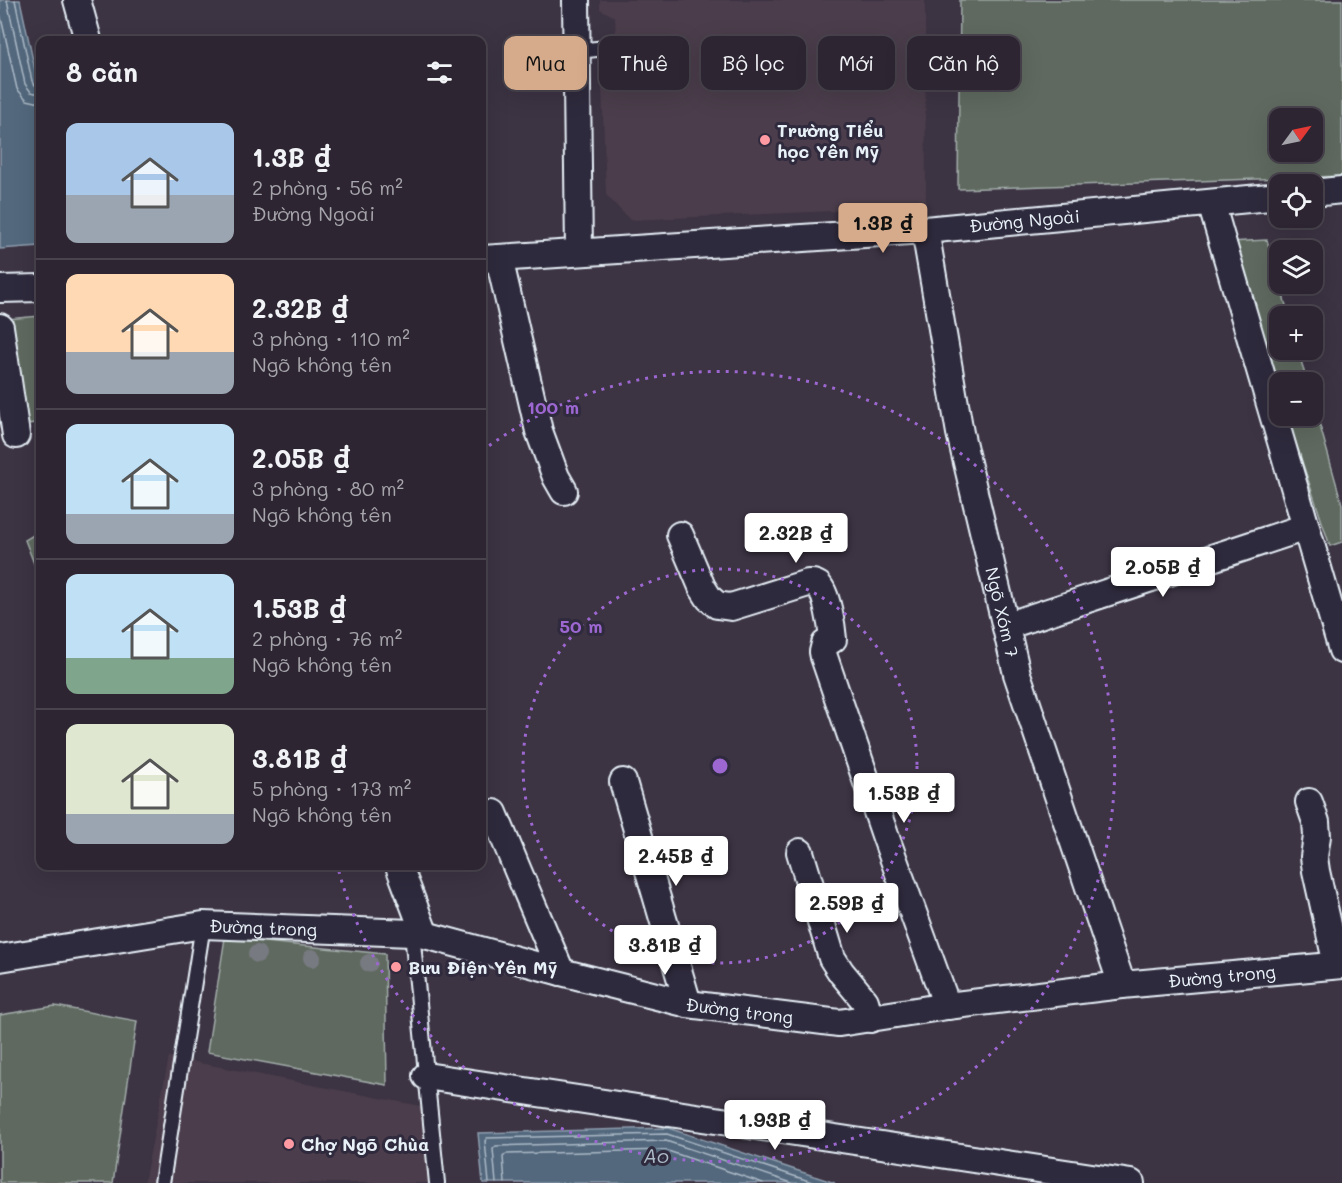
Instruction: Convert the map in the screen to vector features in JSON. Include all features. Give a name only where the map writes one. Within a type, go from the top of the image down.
[{"type":"street","points":[[77,0],[87,36]]},
{"type":"street","points":[[576,0],[577,36]]},
{"type":"street","points":[[577,90],[579,252]]},
{"type":"street","points":[[1323,192],[1342,190]]},
{"type":"street","name":"Đường Ngoài","points":[[490,258],[925,230],[1269,197]]},
{"type":"street","points":[[1211,203],[1342,650]]},
{"type":"street","name":"Ngõ Xóm 7","points":[[925,230],[960,433],[1017,674],[1122,984]]},
{"type":"street","points":[[490,258],[539,431],[556,477],[564,491]]},
{"type":"street","points":[[0,289],[36,288]]},
{"type":"street","points":[[0,327],[16,435]]},
{"type":"street","points":[[1006,627],[1306,527]]},
{"type":"street","points":[[680,535],[702,587],[717,605],[730,607],[808,583],[815,583],[820,587],[831,615],[833,639],[825,644],[823,652],[886,838],[947,1006]]},
{"type":"street","points":[[623,782],[688,1004]]},
{"type":"street","points":[[1309,802],[1316,822],[1314,857],[1316,871],[1339,965]]},
{"type":"street","points":[[494,813],[561,972]]},
{"type":"street","points":[[800,852],[832,958],[865,1001],[870,1019]]},
{"type":"street","points":[[400,870],[418,934]]},
{"type":"street","name":"Đường trong","points":[[0,958],[203,926],[418,934],[688,1004],[839,1023],[947,1006],[1122,984],[1339,965]]},
{"type":"street","points":[[426,1076],[1131,1183]]},
{"type":"lane","points":[[163,1183],[203,926]]},
{"type":"lane","points":[[418,934],[426,1076],[436,1183]]},
{"type":"shaded area","name":"Trường Tiểu học Yên Mỹ","points":[[600,0],[925,0],[925,36],[907,36],[907,90],[925,90],[926,207],[630,220],[606,195],[602,90],[689,90],[689,36],[616,36],[615,17],[600,9]]},
{"type":"shaded area","name":"Chợ Ngõ Chùa","points":[[169,1057],[421,1106],[429,1183],[144,1183]]},
{"type":"green space","points":[[960,0],[1342,0],[1342,176],[1269,174],[1269,178],[958,189],[959,90],[1020,90],[1020,36],[960,36]]},
{"type":"green space","points":[[1267,240],[1269,294],[1283,294],[1286,306],[1269,306],[1269,360],[1301,360],[1304,372],[1272,372],[1229,242]]},
{"type":"green space","points":[[36,316],[36,423],[23,425],[7,319]]},
{"type":"green space","points":[[1290,426],[1320,426],[1342,504],[1342,542],[1330,546]]},
{"type":"green space","points":[[36,533],[36,569],[25,540]]},
{"type":"green space","points":[[225,938],[385,954],[387,1085],[207,1052]]},
{"type":"green space","points":[[55,1006],[137,1021],[113,1183],[0,1183],[0,1015]]},
{"type":"water","points":[[0,0],[20,0],[36,74],[36,246],[0,249]]},
{"type":"water","name":"Ao","points":[[668,1128],[835,1183],[483,1183],[478,1133]]},
{"type":"place","name":"Trường Tiểu học Yên Mỹ","points":[[765,140]]},
{"type":"place","name":"Bưu Điện Yên Mỹ","points":[[396,967]]},
{"type":"place","name":"Chợ Ngõ Chùa","points":[[289,1144]]}]
